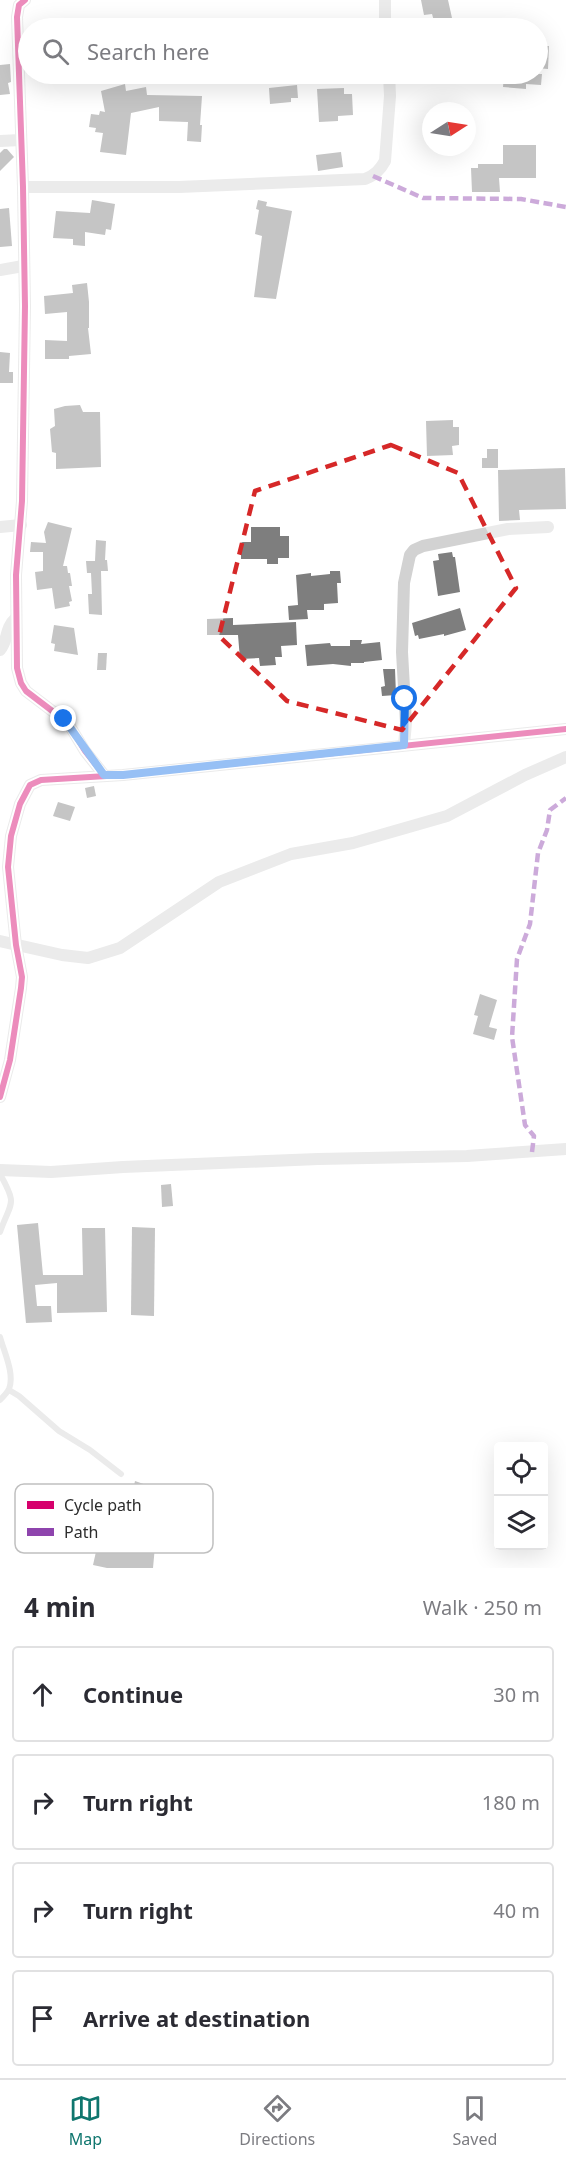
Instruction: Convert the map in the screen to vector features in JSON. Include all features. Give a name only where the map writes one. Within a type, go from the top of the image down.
[{"type":"street","points":[[18,48],[17,17],[19,5],[23,0]]},
{"type":"street","points":[[385,0],[385,18]]},
{"type":"street","points":[[19,84],[25,306],[21,525],[16,575],[16,660],[24,687],[68,723],[85,751],[104,775]]},
{"type":"street","points":[[23,187],[179,187],[365,179],[380,170],[385,161],[389,84]]},
{"type":"street","points":[[0,141],[21,140]]},
{"type":"street","points":[[0,270],[23,266]]},
{"type":"street","points":[[0,527],[21,525]]},
{"type":"street","points":[[404,745],[406,723],[402,652],[403,594],[405,572],[410,555],[423,546],[493,531],[548,527]]},
{"type":"street","points":[[0,650],[6,643],[9,626],[16,619]]},
{"type":"street","points":[[0,1097],[10,1060],[22,977],[16,945],[8,867],[11,836],[25,793],[30,785],[41,780],[566,729]]},
{"type":"street","points":[[0,941],[62,955],[88,958],[120,948],[219,882],[291,854],[353,843],[440,819],[525,775],[566,757]]},
{"type":"street","points":[[0,1172],[51,1172],[318,1159],[467,1156],[566,1149]]},
{"type":"lane","points":[[0,1172],[11,1193],[12,1200],[0,1232]]},
{"type":"lane","points":[[0,1337],[10,1372],[9,1390],[0,1401]]},
{"type":"lane","points":[[9,1390],[59,1431],[122,1474]]},
{"type":"highlighted area","points":[[391,445],[458,473],[516,588],[402,730],[287,701],[219,636],[255,491]]},
{"type":"building","points":[[421,0],[448,0],[452,18],[433,18],[432,14],[424,15]]},
{"type":"building","points":[[10,64],[11,82],[8,83],[10,94],[0,95],[0,65]]},
{"type":"building","points":[[125,84],[126,91],[146,87],[147,95],[202,96],[201,142],[187,141],[188,122],[159,121],[159,107],[131,113],[126,155],[100,152],[103,133],[95,132],[96,128],[89,127],[91,114],[99,115],[100,111],[105,112],[101,91]]},
{"type":"building","points":[[503,84],[526,84],[526,89],[503,87]]},
{"type":"building","points":[[297,85],[298,98],[291,98],[291,102],[270,104],[269,88]]},
{"type":"building","points":[[344,88],[344,94],[352,94],[353,115],[338,116],[338,121],[319,122],[317,89]]},
{"type":"building","points":[[503,145],[536,145],[536,178],[499,178],[500,192],[472,192],[471,168],[478,168],[478,164],[503,164]]},
{"type":"building","points":[[7,149],[14,157],[0,171],[0,153]]},
{"type":"building","points":[[341,152],[343,167],[318,171],[316,155]]},
{"type":"building","points":[[92,200],[115,204],[111,230],[106,229],[105,235],[85,232],[85,246],[73,245],[73,239],[53,238],[56,211],[90,213]]},
{"type":"building","points":[[258,200],[267,202],[266,206],[292,211],[276,299],[254,297],[262,236],[255,234],[259,210],[256,209]]},
{"type":"building","points":[[9,208],[12,246],[0,247],[0,209]]},
{"type":"building","points":[[87,283],[91,354],[69,356],[69,359],[45,359],[45,340],[67,341],[67,312],[45,314],[44,296],[73,293],[72,285]]},
{"type":"building","points":[[0,352],[10,353],[9,372],[13,372],[13,383],[0,383]]},
{"type":"building","points":[[80,405],[83,412],[100,412],[101,467],[56,469],[56,453],[52,452],[50,429],[55,426],[54,409]]},
{"type":"building","points":[[453,420],[453,427],[459,427],[459,445],[452,446],[453,455],[427,456],[426,421]]},
{"type":"building","points":[[487,449],[498,449],[498,468],[482,468],[482,458],[487,458]]},
{"type":"building","points":[[565,468],[566,509],[519,510],[520,520],[499,521],[498,470]]},
{"type":"building","points":[[48,522],[72,528],[63,566],[67,566],[68,573],[70,573],[72,586],[69,586],[72,601],[69,602],[70,606],[55,609],[52,588],[37,590],[35,572],[43,571],[43,552],[30,552],[31,542],[46,543],[44,532]]},
{"type":"building","points":[[251,527],[280,527],[280,536],[289,536],[289,558],[278,558],[278,564],[267,564],[267,559],[241,559],[241,542],[251,542]]},
{"type":"building","points":[[96,540],[106,541],[105,560],[107,560],[108,571],[101,571],[102,615],[89,614],[88,594],[92,594],[91,573],[87,573],[86,561],[95,561]]},
{"type":"building","points":[[452,552],[455,557],[460,592],[438,596],[433,561],[439,560],[438,554]]},
{"type":"building","points":[[330,571],[340,571],[341,583],[337,583],[338,603],[324,604],[324,610],[307,610],[308,619],[289,620],[288,606],[298,605],[296,575],[330,574]]},
{"type":"building","points":[[460,608],[466,630],[419,639],[418,635],[415,636],[412,623]]},
{"type":"building","points":[[233,618],[233,625],[296,622],[297,645],[281,646],[282,657],[275,657],[276,665],[260,666],[259,658],[240,659],[238,635],[207,635],[207,619]]},
{"type":"building","points":[[54,625],[74,628],[78,655],[54,651],[55,644],[51,643]]},
{"type":"building","points":[[350,640],[362,640],[361,644],[380,642],[382,660],[351,663],[351,666],[333,664],[307,666],[305,645],[330,643],[331,646],[350,646]]},
{"type":"building","points":[[98,653],[107,653],[106,670],[97,670]]},
{"type":"building","points":[[383,669],[395,669],[396,695],[382,696],[381,687],[385,686]]},
{"type":"building","points":[[94,786],[96,796],[87,798],[85,788]]},
{"type":"building","points":[[58,802],[75,807],[70,821],[53,816]]},
{"type":"building","points":[[480,994],[497,1000],[489,1027],[497,1029],[494,1040],[473,1034],[478,1016],[474,1015]]},
{"type":"building","points":[[171,1184],[173,1206],[162,1207],[161,1185]]},
{"type":"building","points":[[38,1223],[43,1275],[83,1275],[82,1228],[105,1228],[107,1312],[57,1313],[57,1283],[35,1285],[37,1306],[51,1306],[52,1322],[26,1323],[17,1225]]},
{"type":"building","points":[[132,1227],[155,1228],[154,1316],[131,1315]]},
{"type":"building","points":[[96,1553],[154,1553],[153,1568],[107,1568],[93,1565]]},
{"type":"marked path","points":[[373,176],[423,198],[521,199],[566,207]]},
{"type":"marked path","points":[[532,1152],[534,1136],[525,1125],[512,1037],[517,959],[530,924],[538,853],[547,830],[550,810],[566,798]]},
{"type":"cycle path","points":[[18,45],[17,17],[19,5],[25,0]]},
{"type":"cycle path","points":[[19,84],[25,306],[22,501],[16,575],[17,668],[26,691],[68,723],[85,751],[104,775]]},
{"type":"cycle path","points":[[0,1097],[10,1060],[22,977],[16,945],[8,867],[11,836],[20,804],[30,785],[41,780],[123,775],[566,729]]},
{"type":"route","points":[[64,719],[104,775],[123,775],[404,745],[405,699]]}]
